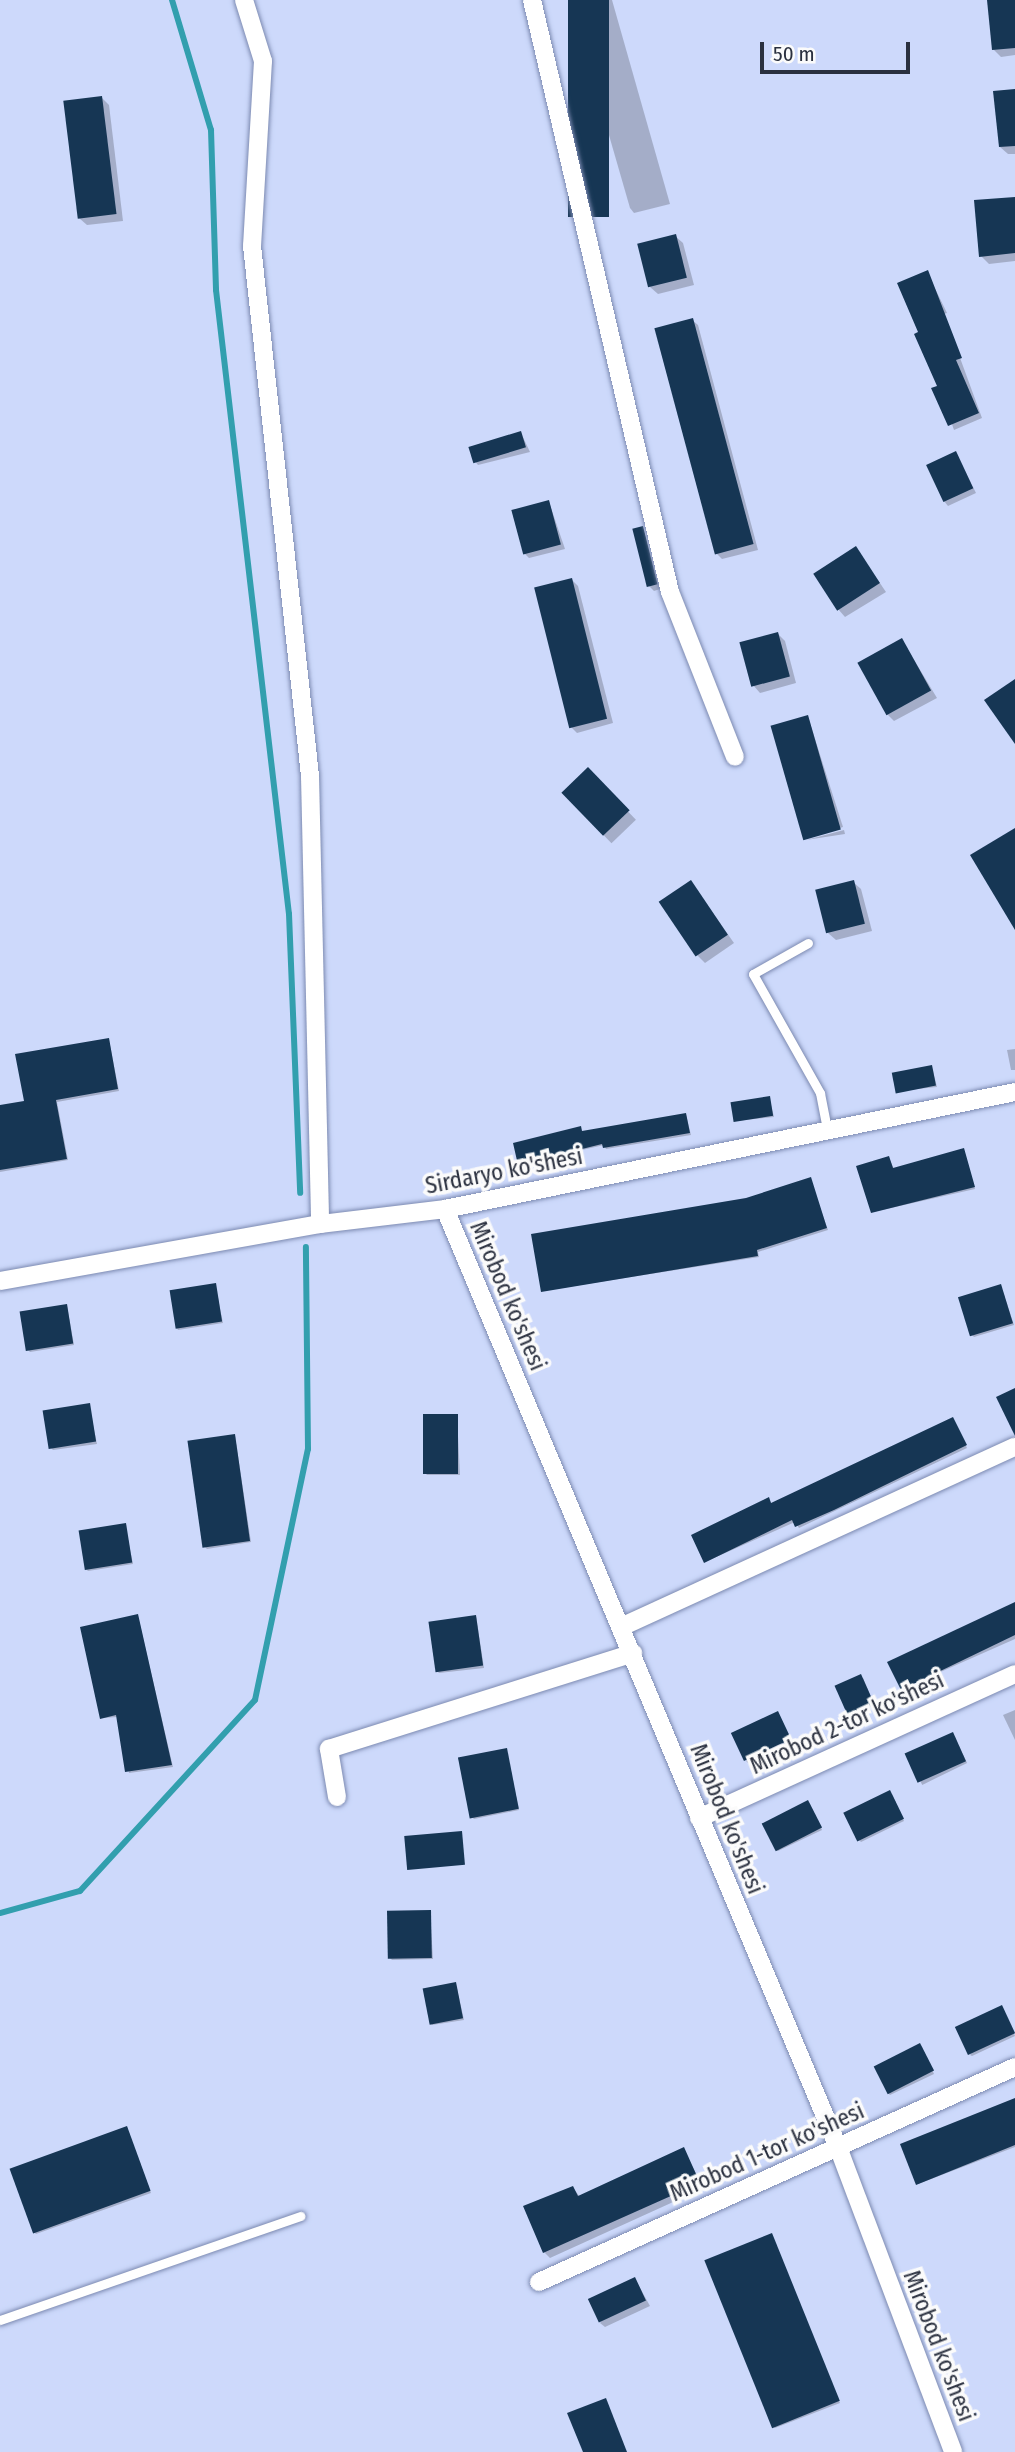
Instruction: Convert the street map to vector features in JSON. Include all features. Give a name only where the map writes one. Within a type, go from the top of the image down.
[{"type":"street","points":[[244,0],[263,61],[252,246],[310,776],[320,1224]]},
{"type":"street","points":[[532,0],[670,592],[735,757]]},
{"type":"street","name":"Sirdaryo ko'shesi","points":[[0,1281],[320,1224],[445,1209],[1015,1092]]},
{"type":"street","name":"Mirobod ko'shesi","points":[[445,1209],[838,2147],[953,2452]]},
{"type":"street","points":[[621,1627],[1015,1447]]},
{"type":"street","points":[[337,1797],[329,1749],[633,1653]]},
{"type":"street","name":"Mirobod 2-tor ko'shesi","points":[[699,1818],[1015,1674]]},
{"type":"street","name":"Mirobod 1-tor ko'shesi","points":[[539,2282],[1015,2067]]},
{"type":"lane","points":[[808,943],[753,974],[820,1093],[827,1130]]},
{"type":"lane","points":[[0,2319],[302,2216]]},
{"type":"building","points":[[568,0],[609,0],[609,217],[568,217]]},
{"type":"building","points":[[987,0],[1015,0],[1015,48],[992,50]]},
{"type":"building","points":[[1015,89],[1015,146],[999,147],[993,91]]},
{"type":"building","points":[[102,96],[117,214],[78,219],[63,101]]},
{"type":"building","points":[[1015,197],[1015,253],[979,257],[974,200]]},
{"type":"building","points":[[676,234],[687,278],[648,287],[637,244]]},
{"type":"building","points":[[928,270],[962,358],[956,360],[979,413],[948,426],[931,388],[937,386],[914,334],[918,332],[897,283]]},
{"type":"building","points":[[693,318],[754,544],[715,554],[654,328]]},
{"type":"building","points":[[521,431],[526,447],[473,463],[468,447]]},
{"type":"building","points":[[956,451],[973,488],[943,502],[926,465]]},
{"type":"building","points":[[549,500],[561,544],[523,555],[511,510]]},
{"type":"building","points":[[643,526],[658,584],[647,587],[632,529]]},
{"type":"building","points":[[856,546],[880,583],[837,611],[813,574]]},
{"type":"building","points":[[572,578],[607,719],[569,728],[534,587]]},
{"type":"building","points":[[778,632],[790,676],[751,687],[739,642]]},
{"type":"building","points":[[902,638],[931,690],[886,715],[857,663]]},
{"type":"building","points":[[1015,679],[1015,744],[984,700]]},
{"type":"building","points":[[808,715],[841,829],[803,840],[771,726]]},
{"type":"building","points":[[588,767],[630,810],[603,836],[561,793]]},
{"type":"building","points":[[1015,828],[1015,930],[970,855]]},
{"type":"building","points":[[691,880],[728,935],[696,957],[659,902]]},
{"type":"building","points":[[854,880],[865,924],[826,933],[815,890]]},
{"type":"building","points":[[109,1038],[118,1089],[56,1100],[67,1159],[0,1170],[0,1105],[24,1101],[15,1054]]},
{"type":"building","points":[[932,1065],[936,1086],[896,1093],[892,1073]]},
{"type":"building","points":[[770,1096],[773,1116],[734,1122],[730,1102]]},
{"type":"building","points":[[686,1113],[690,1133],[603,1148],[602,1144],[518,1165],[513,1143],[581,1126],[582,1131]]},
{"type":"building","points":[[964,1148],[975,1187],[871,1213],[856,1166],[889,1156],[893,1168]]},
{"type":"building","points":[[811,1177],[827,1228],[757,1250],[758,1256],[541,1292],[531,1234],[746,1198]]},
{"type":"building","points":[[216,1283],[222,1322],[176,1329],[170,1290]]},
{"type":"building","points":[[1001,1284],[1013,1323],[970,1336],[958,1297]]},
{"type":"building","points":[[67,1304],[73,1344],[26,1351],[20,1312]]},
{"type":"building","points":[[1015,1388],[1015,1436],[996,1397]]},
{"type":"building","points":[[90,1403],[96,1442],[49,1449],[43,1411]]},
{"type":"building","points":[[423,1414],[458,1414],[458,1474],[423,1474]]},
{"type":"building","points":[[953,1417],[967,1445],[834,1510],[795,1527],[792,1520],[704,1563],[691,1535],[769,1497],[771,1503]]},
{"type":"building","points":[[235,1434],[250,1541],[202,1548],[187,1441]]},
{"type":"building","points":[[126,1523],[132,1563],[85,1570],[79,1531]]},
{"type":"building","points":[[1015,1602],[1015,1635],[901,1690],[887,1662]]},
{"type":"building","points":[[138,1614],[172,1765],[125,1772],[116,1715],[100,1719],[80,1627]]},
{"type":"building","points":[[476,1615],[483,1666],[436,1672],[428,1622]]},
{"type":"building","points":[[861,1674],[874,1703],[848,1715],[835,1686]]},
{"type":"building","points":[[778,1711],[791,1739],[744,1761],[731,1733]]},
{"type":"building","points":[[953,1732],[966,1761],[918,1783],[905,1754]]},
{"type":"building","points":[[507,1748],[519,1809],[470,1818],[458,1758]]},
{"type":"building","points":[[890,1790],[904,1819],[857,1842],[843,1813]]},
{"type":"building","points":[[808,1800],[822,1828],[776,1851],[762,1824]]},
{"type":"building","points":[[462,1831],[465,1865],[407,1870],[404,1836]]},
{"type":"building","points":[[431,1910],[432,1958],[388,1959],[387,1911]]},
{"type":"building","points":[[456,1982],[463,2018],[430,2025],[423,1988]]},
{"type":"building","points":[[1002,2005],[1015,2033],[968,2055],[955,2027]]},
{"type":"building","points":[[920,2043],[934,2071],[888,2094],[874,2067]]},
{"type":"building","points":[[1015,2098],[1015,2145],[916,2185],[900,2144]]},
{"type":"building","points":[[127,2126],[151,2191],[33,2234],[10,2169]]},
{"type":"building","points":[[684,2147],[700,2183],[543,2253],[523,2206],[573,2186],[578,2196]]},
{"type":"building","points":[[772,2233],[840,2401],[772,2428],[704,2260]]},
{"type":"building","points":[[635,2277],[646,2301],[599,2323],[588,2299]]},
{"type":"building","points":[[606,2398],[627,2452],[583,2452],[567,2413]]},
{"type":"waterway","points":[[172,0],[211,130],[216,290],[289,914],[300,1193]]},
{"type":"waterway","points":[[0,1913],[80,1891],[255,1700],[308,1449],[306,1247]]}]
